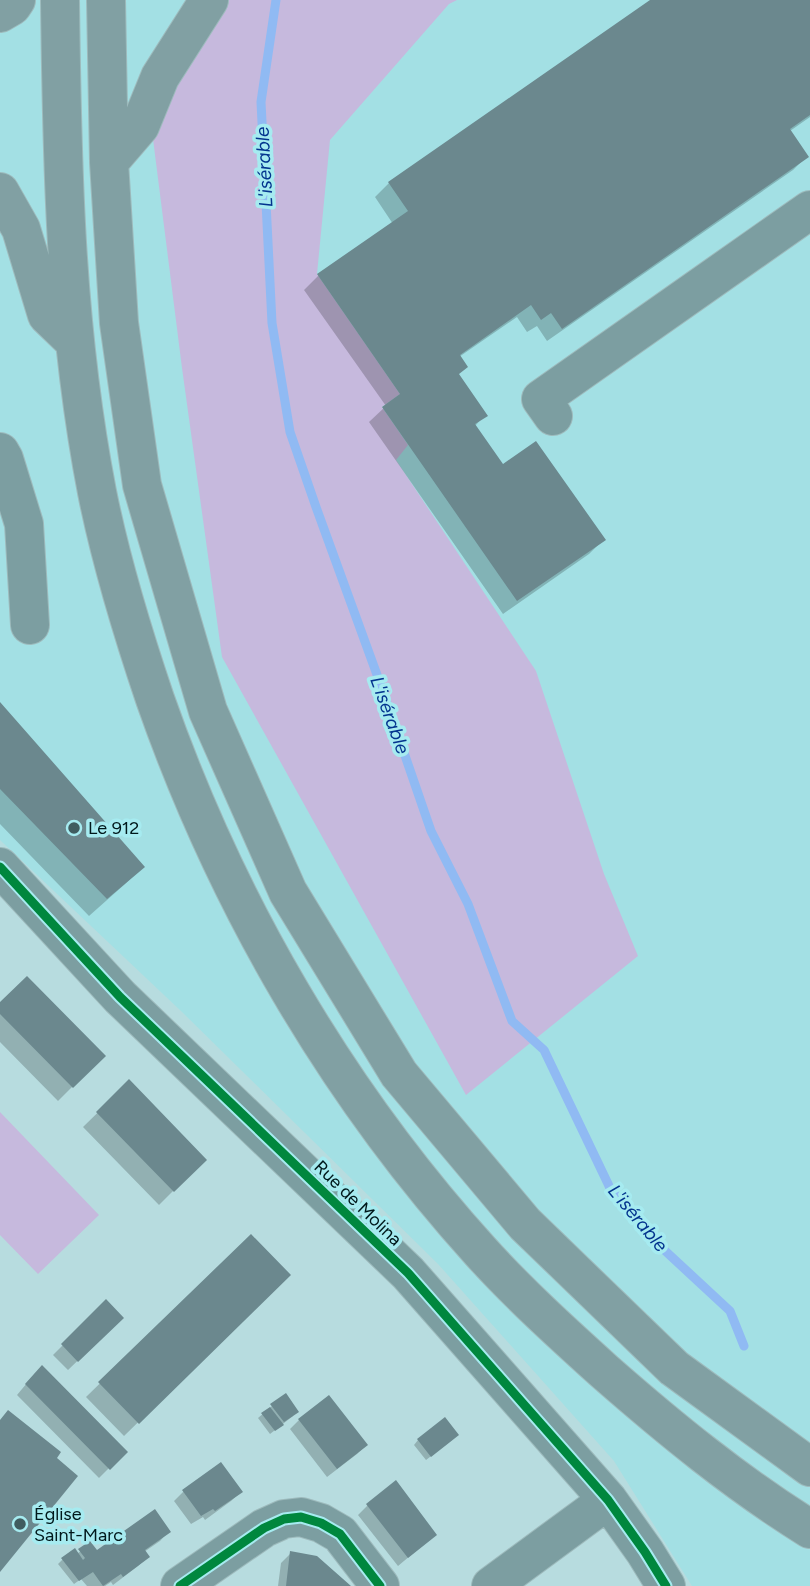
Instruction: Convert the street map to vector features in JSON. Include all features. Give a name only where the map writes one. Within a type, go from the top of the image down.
[{"type":"highway","points":[[0,13],[12,6],[16,0]]},
{"type":"highway","points":[[60,0],[62,158],[67,253],[74,341],[98,497],[135,640],[165,727],[198,813],[242,904],[287,988],[334,1063],[432,1195],[491,1263],[569,1340],[690,1444],[748,1488],[810,1529]]},
{"type":"highway","points":[[106,0],[109,162],[119,323],[142,485],[208,711],[288,892],[399,1074],[525,1224],[674,1368],[810,1467]]},
{"type":"highway","points":[[109,162],[140,126],[160,77],[209,0]]},
{"type":"highway","points":[[0,192],[21,229],[47,315],[74,341]]},
{"type":"street","points":[[553,416],[541,399],[810,210]]},
{"type":"street","points":[[0,452],[24,524],[30,625]]},
{"type":"street","name":"Rue de Molina","points":[[0,867],[120,998],[408,1273],[608,1500],[666,1586]]},
{"type":"street","points":[[491,1586],[608,1500]]},
{"type":"street","points":[[180,1586],[264,1528],[284,1518],[301,1517],[321,1523],[340,1534],[380,1586]]},
{"type":"shaded area","points":[[0,0],[810,0],[810,1586],[692,1586],[614,1461],[438,1264],[181,1011],[0,840]]},
{"type":"shaded area","points":[[220,0],[457,0],[449,4],[330,140],[317,274],[400,394],[382,407],[408,445],[396,460],[536,671],[604,874],[638,956],[466,1095],[222,657],[152,131]]},
{"type":"shaded area","points":[[0,1112],[99,1215],[38,1274],[0,1235]]},
{"type":"building","points":[[650,0],[810,0],[810,115],[790,129],[809,157],[562,329],[551,313],[541,320],[531,305],[460,355],[468,367],[459,374],[488,416],[475,424],[503,464],[536,441],[606,540],[517,601],[382,407],[400,394],[317,274],[408,211],[388,182]]},
{"type":"building","name":"Le 912","points":[[0,702],[145,867],[107,899],[0,789]]},
{"type":"building","points":[[27,976],[106,1056],[73,1088],[0,1014],[0,1002]]},
{"type":"building","points":[[129,1079],[207,1160],[174,1192],[96,1112]]},
{"type":"building","points":[[251,1234],[291,1275],[139,1424],[98,1382]]},
{"type":"building","points":[[106,1299],[124,1318],[78,1362],[61,1344]]},
{"type":"building","points":[[42,1365],[128,1452],[110,1470],[25,1384]]},
{"type":"building","points":[[286,1393],[299,1412],[284,1422],[270,1404]]},
{"type":"building","points":[[329,1395],[368,1445],[337,1469],[298,1419]]},
{"type":"building","points":[[270,1407],[284,1425],[275,1431],[261,1413]]},
{"type":"building","name":"Église Saint-Marc","points":[[8,1410],[61,1452],[57,1458],[78,1476],[0,1572],[0,1420]]},
{"type":"building","points":[[445,1417],[459,1435],[431,1457],[417,1439]]},
{"type":"building","points":[[221,1462],[243,1492],[215,1511],[213,1509],[201,1516],[182,1490]]},
{"type":"building","points":[[396,1480],[437,1535],[408,1558],[366,1504]]},
{"type":"building","points":[[155,1509],[171,1532],[145,1550],[150,1557],[123,1577],[121,1574],[103,1586],[93,1572],[79,1581],[61,1558],[75,1548],[83,1560],[85,1558],[78,1549],[90,1541],[97,1550]]},
{"type":"building","points":[[290,1551],[317,1556],[351,1586],[286,1586]]},
{"type":"waterway","name":"L'isérable","points":[[276,0],[261,102],[272,323],[290,432],[316,507],[431,831],[468,904],[512,1021],[544,1050],[610,1188],[647,1234],[730,1311],[744,1346]]},
{"type":"cycle path","points":[[0,867],[120,997],[408,1273],[608,1500],[666,1586]]},
{"type":"cycle path","points":[[180,1586],[264,1528],[284,1519],[301,1517],[321,1523],[340,1534],[380,1586]]},
{"type":"place","name":"Le 912","points":[[74,828]]},
{"type":"place","name":"Église Saint-Marc","points":[[20,1524]]}]
